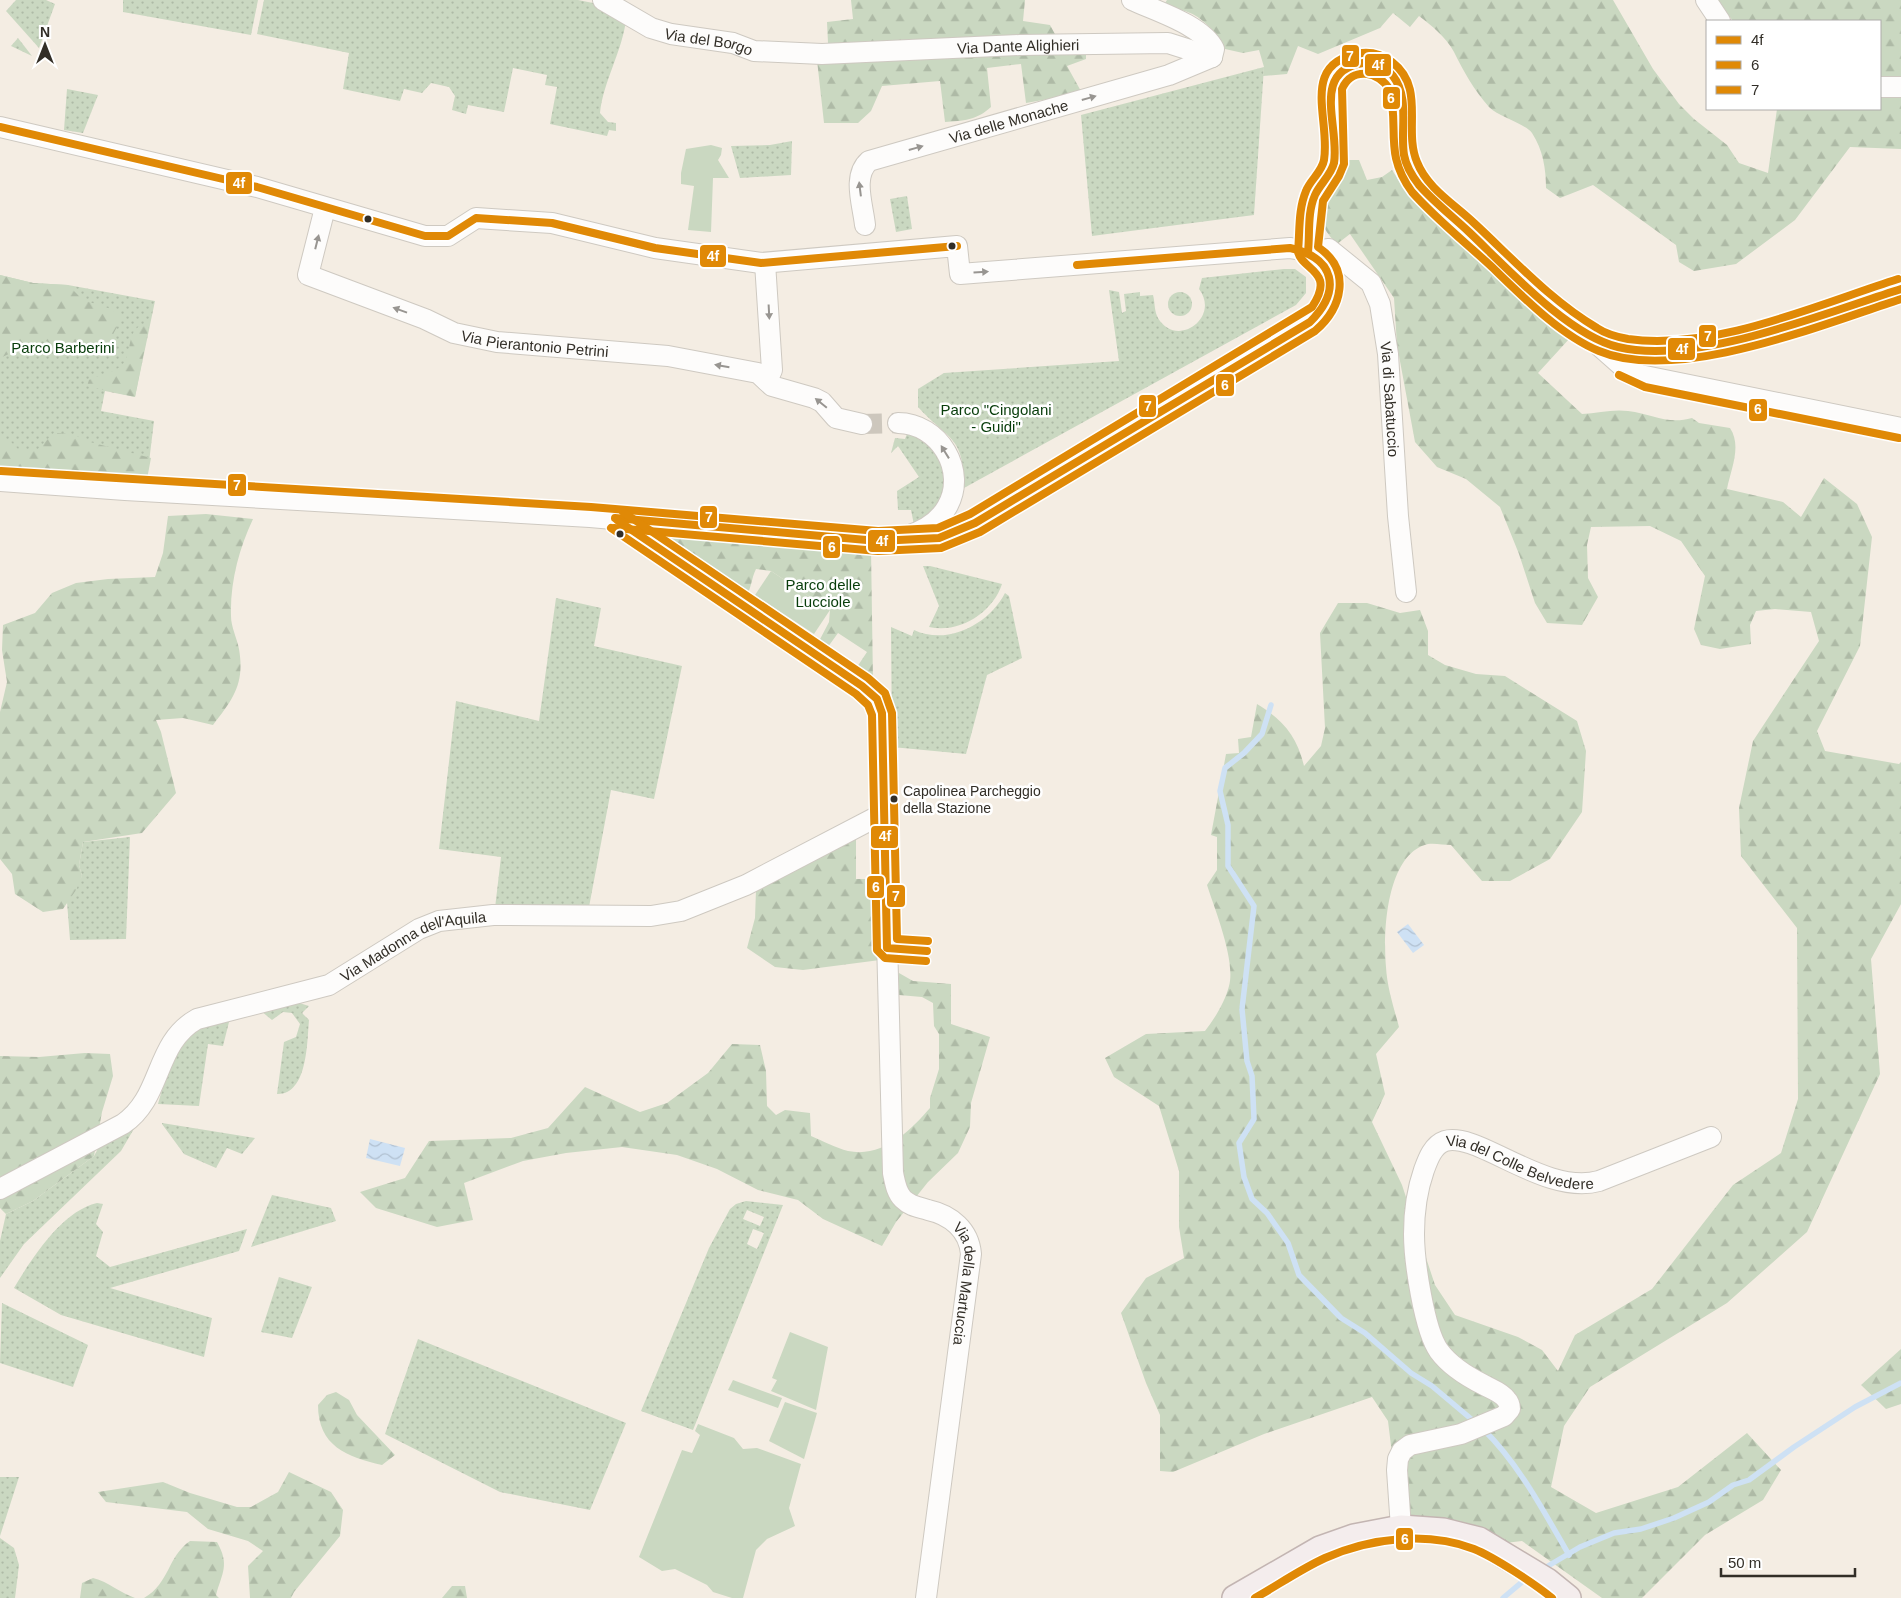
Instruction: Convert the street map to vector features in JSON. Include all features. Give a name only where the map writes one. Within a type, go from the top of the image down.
[{"type":"main road","points":[[1234,1598],[1327,1546],[1372,1532],[1401,1528],[1443,1531],[1479,1540],[1547,1580],[1568,1598]]},
{"type":"street","name":"Via del Borgo","points":[[603,0],[651,28],[671,34],[733,43],[754,51],[822,54]]},
{"type":"street","points":[[1132,0],[1198,31],[1212,43],[1214,49],[1212,57]]},
{"type":"street","points":[[1706,0],[1719,20]]},
{"type":"street","name":"Via Dante Alighieri","points":[[822,54],[1020,45],[1168,42],[1212,57]]},
{"type":"street","name":"Via delle Monache","points":[[868,254],[859,179],[862,169],[869,161],[1169,75],[1212,57]]},
{"type":"street","points":[[0,480],[105,489],[615,518],[856,540],[898,540],[948,536],[975,523],[1310,322],[1324,309],[1331,287],[1330,275],[1314,255],[1312,208],[1314,197],[1334,164],[1336,147],[1331,103],[1333,82],[1339,72],[1356,64],[1371,63],[1388,70],[1398,82],[1404,161],[1413,178],[1527,286],[1586,333],[1617,362],[1640,375],[1901,428]]},
{"type":"street","points":[[1881,88],[1901,87]]},
{"type":"street","points":[[7,129],[257,187],[325,208],[435,237],[448,236],[476,218],[552,223],[684,253],[765,263],[868,254]]},
{"type":"street","name":"Via Pierantonio Petrini","points":[[325,208],[308,276],[425,319],[454,333],[496,342],[668,356],[758,373],[772,386],[822,402],[836,418],[862,424]]},
{"type":"street","name":"Via di Sabatuccio","points":[[868,254],[957,246],[960,274],[1290,248],[1314,255],[1329,249],[1371,284],[1380,304],[1388,354],[1398,516],[1406,592]]},
{"type":"street","points":[[765,263],[772,370],[767,380]]},
{"type":"street","points":[[1586,333],[1608,344],[1629,349],[1661,350],[1710,344],[1763,333],[1901,289]]},
{"type":"street","points":[[898,424],[919,427],[935,439],[950,459],[954,485],[953,504],[956,516],[964,524],[975,523]]},
{"type":"street","points":[[898,540],[922,531],[940,517],[947,507],[954,485]]},
{"type":"street","name":"Via della Martuccia","points":[[615,518],[862,686],[878,699],[882,713],[892,1167],[899,1194],[909,1204],[940,1214],[955,1222],[967,1236],[971,1254],[926,1598]]},
{"type":"street","name":"Via Madonna dell'Aquila","points":[[0,1189],[123,1124],[139,1112],[174,1039],[184,1028],[198,1019],[328,985],[419,929],[439,921],[492,915],[651,916],[681,911],[746,885],[884,813]]},
{"type":"street","name":"Via del Colle Belvedere","points":[[1401,1528],[1396,1470],[1399,1455],[1410,1445],[1492,1422],[1508,1414],[1510,1409],[1508,1401],[1498,1392],[1464,1374],[1447,1360],[1434,1343],[1428,1324],[1415,1262],[1414,1229],[1419,1186],[1426,1164],[1434,1150],[1446,1140],[1463,1141],[1526,1170],[1583,1184],[1599,1181],[1711,1137]]},
{"type":"green space","points":[[16,0],[46,0],[55,4],[39,48],[6,11]]},
{"type":"green space","points":[[123,0],[258,0],[251,35],[123,12]]},
{"type":"green space","points":[[264,0],[578,0],[593,3],[626,20],[621,44],[605,90],[600,113],[608,122],[616,123],[616,131],[609,130],[607,136],[550,124],[557,87],[545,85],[547,75],[513,68],[504,112],[468,105],[466,114],[452,110],[455,96],[449,87],[431,83],[422,93],[404,89],[400,101],[343,89],[349,53],[257,34]]},
{"type":"green space","points":[[851,0],[1025,0],[1023,21],[1050,25],[1056,36],[1086,41],[1086,59],[1067,66],[1082,93],[1026,103],[1021,64],[987,68],[991,107],[970,119],[945,122],[940,81],[882,86],[871,111],[858,123],[824,123],[817,60],[828,43],[827,22],[853,19]]},
{"type":"green space","points":[[1167,0],[1613,0],[1653,69],[1679,104],[1694,119],[1727,145],[1739,163],[1768,173],[1777,110],[1881,110],[1881,20],[1732,20],[1716,0],[1901,0],[1901,149],[1850,147],[1795,220],[1736,264],[1694,271],[1679,262],[1676,245],[1593,185],[1560,198],[1546,188],[1543,160],[1539,146],[1532,133],[1489,107],[1470,81],[1447,41],[1419,16],[1410,27],[1393,13],[1380,28],[1318,54],[1298,46],[1287,74],[1263,76],[1264,67],[1259,50],[1243,53],[1225,49],[1210,28],[1195,15],[1168,6],[1165,3]]},
{"type":"green space","points":[[18,38],[32,56],[11,46]]},
{"type":"green space","points":[[1264,67],[1254,215],[1092,236],[1081,115]]},
{"type":"green space","points":[[67,89],[98,95],[83,133],[64,130]]},
{"type":"green space","points":[[792,141],[791,175],[740,178],[731,146],[770,145]]},
{"type":"green space","points":[[711,145],[722,148],[718,160],[729,178],[713,178],[711,232],[688,230],[694,186],[681,184],[681,173],[686,149]]},
{"type":"green space","points":[[1348,160],[1359,160],[1367,180],[1382,177],[1392,170],[1403,187],[1453,236],[1499,277],[1562,325],[1570,338],[1538,373],[1582,414],[1628,411],[1667,420],[1692,418],[1699,423],[1730,428],[1735,442],[1735,450],[1727,489],[1783,502],[1801,517],[1824,478],[1857,504],[1872,537],[1860,646],[1817,731],[1825,751],[1899,764],[1901,762],[1901,904],[1871,959],[1880,1074],[1807,1232],[1727,1303],[1590,1387],[1564,1426],[1551,1487],[1596,1513],[1678,1487],[1747,1433],[1781,1470],[1763,1500],[1705,1535],[1642,1598],[1602,1598],[1522,1541],[1488,1545],[1401,1528],[1388,1421],[1372,1397],[1264,1434],[1173,1472],[1160,1471],[1160,1415],[1146,1383],[1121,1313],[1146,1278],[1184,1258],[1179,1227],[1179,1171],[1159,1106],[1114,1077],[1105,1058],[1146,1034],[1205,1031],[1222,1004],[1229,986],[1230,963],[1224,936],[1207,885],[1217,870],[1217,837],[1211,835],[1226,754],[1239,753],[1238,739],[1251,737],[1257,704],[1274,716],[1288,730],[1301,755],[1304,766],[1321,746],[1325,728],[1320,633],[1338,603],[1367,603],[1400,613],[1420,610],[1428,631],[1428,655],[1445,665],[1476,674],[1505,676],[1577,721],[1586,751],[1582,812],[1550,859],[1510,881],[1482,881],[1451,845],[1428,844],[1414,851],[1403,863],[1395,878],[1390,896],[1385,935],[1386,967],[1389,990],[1399,1027],[1376,1054],[1385,1094],[1372,1122],[1402,1185],[1435,1285],[1455,1315],[1518,1337],[1542,1350],[1558,1371],[1575,1335],[1652,1289],[1733,1185],[1781,1153],[1798,1099],[1797,928],[1741,856],[1739,808],[1753,741],[1819,641],[1811,612],[1775,609],[1756,611],[1750,625],[1751,644],[1720,649],[1701,645],[1694,629],[1705,576],[1681,541],[1650,526],[1591,527],[1587,545],[1588,578],[1598,597],[1582,625],[1547,623],[1535,603],[1519,554],[1500,507],[1466,479],[1437,467],[1415,442],[1397,345],[1394,298],[1350,234],[1337,244],[1324,228],[1317,209],[1338,179]]},
{"type":"green space","points":[[907,196],[912,229],[896,232],[890,199]]},
{"type":"green space","name":"Parco \"Cingolani - Guidi\"","points":[[1295,269],[1306,277],[1306,293],[1296,305],[964,488],[963,471],[958,448],[953,440],[918,407],[918,389],[944,373],[1119,361],[1109,290],[1119,292],[1122,313],[1126,311],[1124,294],[1140,292],[1140,296],[1153,295],[1158,318],[1166,327],[1175,331],[1185,330],[1193,326],[1200,319],[1204,310],[1204,300],[1199,289],[1202,278]]},
{"type":"green space","name":"Parco Barberini","points":[[0,275],[33,283],[68,285],[155,301],[135,397],[105,391],[101,411],[154,421],[147,479],[0,467]]},
{"type":"green space","points":[[0,275],[33,283],[68,285],[83,300],[111,309],[122,318],[107,345],[95,355],[67,351],[42,339],[0,358]]},
{"type":"green space","points":[[1180,292],[1185,293],[1191,299],[1191,309],[1185,315],[1180,316],[1175,315],[1169,309],[1168,304],[1169,299],[1175,293]]},
{"type":"green space","points":[[144,324],[149,326],[135,397],[87,386],[89,380],[113,371],[122,365],[127,356],[132,335],[135,330]]},
{"type":"green space","points":[[54,433],[73,434],[86,441],[151,458],[147,479],[0,467],[0,437],[11,442],[19,450],[36,451]]},
{"type":"green space","points":[[907,434],[928,439],[948,474],[940,505],[914,525],[911,510],[898,510],[897,491],[919,477],[898,446],[891,453],[895,438],[905,439]]},
{"type":"green space","points":[[206,514],[253,519],[240,554],[232,591],[231,620],[240,661],[239,682],[236,690],[232,699],[213,725],[183,718],[156,720],[161,732],[176,793],[142,833],[83,842],[79,865],[82,876],[76,890],[63,909],[43,912],[15,894],[12,874],[0,859],[0,712],[7,682],[2,650],[3,625],[35,613],[52,593],[76,583],[108,579],[155,577],[163,553],[168,516]]},
{"type":"green space","name":"Parco delle Lucciole","points":[[670,531],[871,549],[873,682],[855,670],[867,652],[838,633],[825,651],[817,645],[829,622],[830,610],[771,571],[756,569],[745,598],[671,548],[667,536]]},
{"type":"green space","points":[[923,566],[930,566],[1002,584],[991,604],[974,619],[952,627],[929,627],[939,606]]},
{"type":"green space","points":[[771,571],[830,610],[814,634],[755,595]]},
{"type":"green space","points":[[1005,593],[1009,596],[1022,658],[987,675],[966,754],[892,747],[891,627],[912,636],[914,630],[940,635],[954,633],[978,623],[998,604]]},
{"type":"green space","points":[[556,598],[601,608],[594,646],[682,666],[654,799],[611,790],[589,907],[495,908],[501,857],[439,849],[456,701],[539,721]]},
{"type":"green space","points":[[856,833],[856,879],[877,879],[880,960],[803,970],[775,967],[747,948],[755,918],[756,890]]},
{"type":"green space","points":[[130,837],[126,939],[70,940],[67,902],[82,876],[79,865],[83,842]]},
{"type":"green space","points":[[899,973],[913,981],[951,984],[951,1024],[990,1037],[971,1103],[970,1127],[958,1153],[928,1182],[896,1222],[882,1246],[823,1219],[798,1200],[758,1190],[717,1169],[677,1155],[622,1147],[566,1153],[523,1161],[464,1183],[473,1220],[437,1227],[376,1208],[360,1192],[405,1178],[429,1141],[511,1138],[548,1128],[585,1087],[640,1112],[667,1103],[708,1073],[732,1044],[760,1045],[766,1071],[767,1106],[776,1115],[785,1110],[810,1113],[811,1136],[843,1150],[861,1152],[884,1147],[904,1134],[930,1108],[930,1098],[939,1069],[939,1034],[934,1026],[933,1003],[922,997],[899,995]]},
{"type":"green space","points":[[296,1002],[309,1006],[302,1013],[309,1020],[304,1065],[295,1086],[287,1092],[277,1094],[284,1042],[296,1037],[300,1024],[292,1013],[283,1012],[272,1020],[261,1011]]},
{"type":"green space","points":[[230,1018],[223,1046],[208,1044],[199,1106],[158,1104],[174,1058],[188,1038],[196,1030],[207,1024]]},
{"type":"green space","points":[[85,1053],[110,1054],[113,1076],[102,1112],[94,1156],[33,1201],[6,1214],[0,1208],[0,1056],[39,1057]]},
{"type":"green space","points":[[162,1124],[255,1138],[242,1154],[227,1148],[216,1168],[184,1154]]},
{"type":"green space","points":[[135,1127],[121,1151],[24,1244],[0,1278],[0,1241],[6,1214],[33,1201],[94,1156],[100,1145]]},
{"type":"green space","points":[[272,1195],[331,1208],[336,1221],[251,1247]]},
{"type":"green space","points":[[746,1201],[783,1205],[693,1430],[641,1411],[709,1248],[730,1209],[736,1204]],"holes":[[[747,1210],[764,1217],[760,1226],[743,1219]],[[753,1229],[764,1233],[757,1249],[747,1244]]]},
{"type":"green space","points":[[97,1203],[103,1204],[96,1224],[103,1232],[96,1256],[110,1267],[247,1229],[239,1251],[110,1288],[212,1318],[204,1357],[61,1315],[14,1288],[49,1237],[72,1215]]},
{"type":"green space","points":[[279,1277],[312,1287],[292,1338],[261,1332]]},
{"type":"green space","points":[[2,1303],[88,1345],[73,1387],[0,1363]]},
{"type":"green space","points":[[790,1332],[828,1347],[816,1410],[771,1391],[777,1380],[772,1378]]},
{"type":"green space","points":[[418,1339],[626,1423],[590,1510],[500,1492],[385,1434]]},
{"type":"green space","points":[[1901,1349],[1901,1404],[1886,1409],[1861,1385]]},
{"type":"green space","points":[[733,1380],[782,1398],[778,1408],[728,1390]]},
{"type":"green space","points":[[336,1392],[349,1400],[357,1415],[395,1455],[382,1465],[346,1453],[329,1440],[323,1431],[319,1419],[318,1405],[327,1395]]},
{"type":"green space","points":[[785,1402],[817,1413],[804,1459],[769,1441]]},
{"type":"green space","points":[[698,1424],[734,1438],[743,1449],[757,1448],[801,1464],[789,1508],[795,1526],[767,1539],[756,1550],[743,1598],[732,1598],[713,1592],[707,1585],[675,1569],[662,1571],[639,1557],[682,1450],[692,1453],[700,1435],[695,1431]]},
{"type":"green space","points":[[289,1472],[331,1492],[343,1510],[340,1536],[291,1598],[250,1598],[248,1566],[263,1551],[248,1541],[208,1529],[187,1512],[106,1502],[98,1492],[163,1482],[190,1493],[237,1507],[251,1507],[278,1492]]},
{"type":"green space","points":[[0,1477],[19,1477],[0,1536]]},
{"type":"green space","points":[[0,1538],[14,1548],[19,1565],[15,1598],[0,1598]]},
{"type":"green space","points":[[190,1541],[217,1542],[224,1563],[216,1595],[219,1598],[144,1598],[159,1585],[182,1547]]},
{"type":"green space","points":[[93,1578],[135,1598],[80,1598],[82,1583]]},
{"type":"green space","points":[[452,1586],[465,1586],[467,1598],[442,1598]]},
{"type":"water","points":[[1408,924],[1424,945],[1413,953],[1397,932]]},
{"type":"water","points":[[370,1139],[405,1148],[400,1166],[366,1158]]},
{"type":"waterway","points":[[1271,705],[1262,734],[1244,753],[1225,768],[1220,791],[1228,825],[1228,866],[1254,906],[1242,1009],[1247,1061],[1252,1076],[1254,1119],[1239,1143],[1244,1177],[1252,1199],[1267,1213],[1288,1243],[1299,1275],[1341,1318],[1365,1333],[1411,1373],[1432,1386],[1476,1423]]},
{"type":"waterway","points":[[1543,1569],[1580,1547],[1614,1533],[1641,1529],[1674,1518],[1709,1502],[1733,1485],[1749,1480],[1794,1447],[1855,1407],[1901,1383]]},
{"type":"waterway","points":[[1483,1429],[1508,1457],[1519,1473],[1569,1555]]},
{"type":"waterway","points":[[1503,1598],[1528,1577]]},
{"type":"tunnel","points":[[862,424],[898,423]]},
{"type":"transit line","name":"7","points":[[1,471],[591,507],[878,531],[938,528],[970,514],[1312,307],[1319,295],[1321,285],[1315,272],[1300,257],[1298,251],[1300,213],[1303,198],[1324,160],[1325,144],[1322,110],[1324,80],[1330,68],[1342,58],[1362,53],[1374,54],[1385,58],[1402,72],[1411,96],[1413,149],[1421,171],[1434,188],[1548,292],[1580,317],[1608,334],[1628,339],[1661,341],[1730,332],[1799,313],[1898,279]]},
{"type":"transit line","name":"4f","points":[[1308,252],[1312,202],[1334,163],[1332,89],[1337,77],[1347,68],[1367,63],[1387,70],[1398,85],[1403,104],[1404,155],[1406,163],[1419,185],[1519,281],[1559,315],[1599,340],[1618,347],[1650,351],[1685,349],[1722,343],[1798,323],[1901,289]]},
{"type":"transit line","name":"6","points":[[614,528],[878,551],[941,548],[980,532],[1315,331],[1332,311],[1339,289],[1336,267],[1329,256],[1318,247],[1323,201],[1339,176],[1344,164],[1342,89],[1346,82],[1359,74],[1373,75],[1390,90],[1395,154],[1403,178],[1412,192],[1542,314],[1570,335],[1599,351],[1631,359],[1668,360],[1708,356],[1792,335],[1901,299]]},
{"type":"transit line","name":"4f","points":[[0,127],[257,187],[425,236],[448,236],[476,218],[552,223],[655,248],[761,263],[957,246]]},
{"type":"transit line","name":"4f","points":[[615,518],[878,541],[939,538],[975,523],[1310,322],[1327,298],[1330,287],[1325,267],[1317,259],[1290,248],[1077,265]]},
{"type":"transit line","name":"6","points":[[1619,375],[1645,387],[1899,438]]},
{"type":"transit line","name":"7","points":[[623,512],[868,678],[885,693],[892,713],[897,939],[928,941]]},
{"type":"transit line","name":"4f","points":[[617,520],[862,686],[877,699],[882,713],[887,948],[927,951]]},
{"type":"transit line","name":"6","points":[[611,528],[856,694],[868,705],[872,715],[877,950],[885,958],[926,961]]},
{"type":"transit line","name":"6","points":[[1255,1598],[1307,1567],[1342,1551],[1399,1539],[1437,1540],[1456,1543],[1474,1549],[1514,1571],[1552,1598]]},
{"type":"place","name":"Capolinea Parcheggio della Stazione","points":[[894,799]]}]
